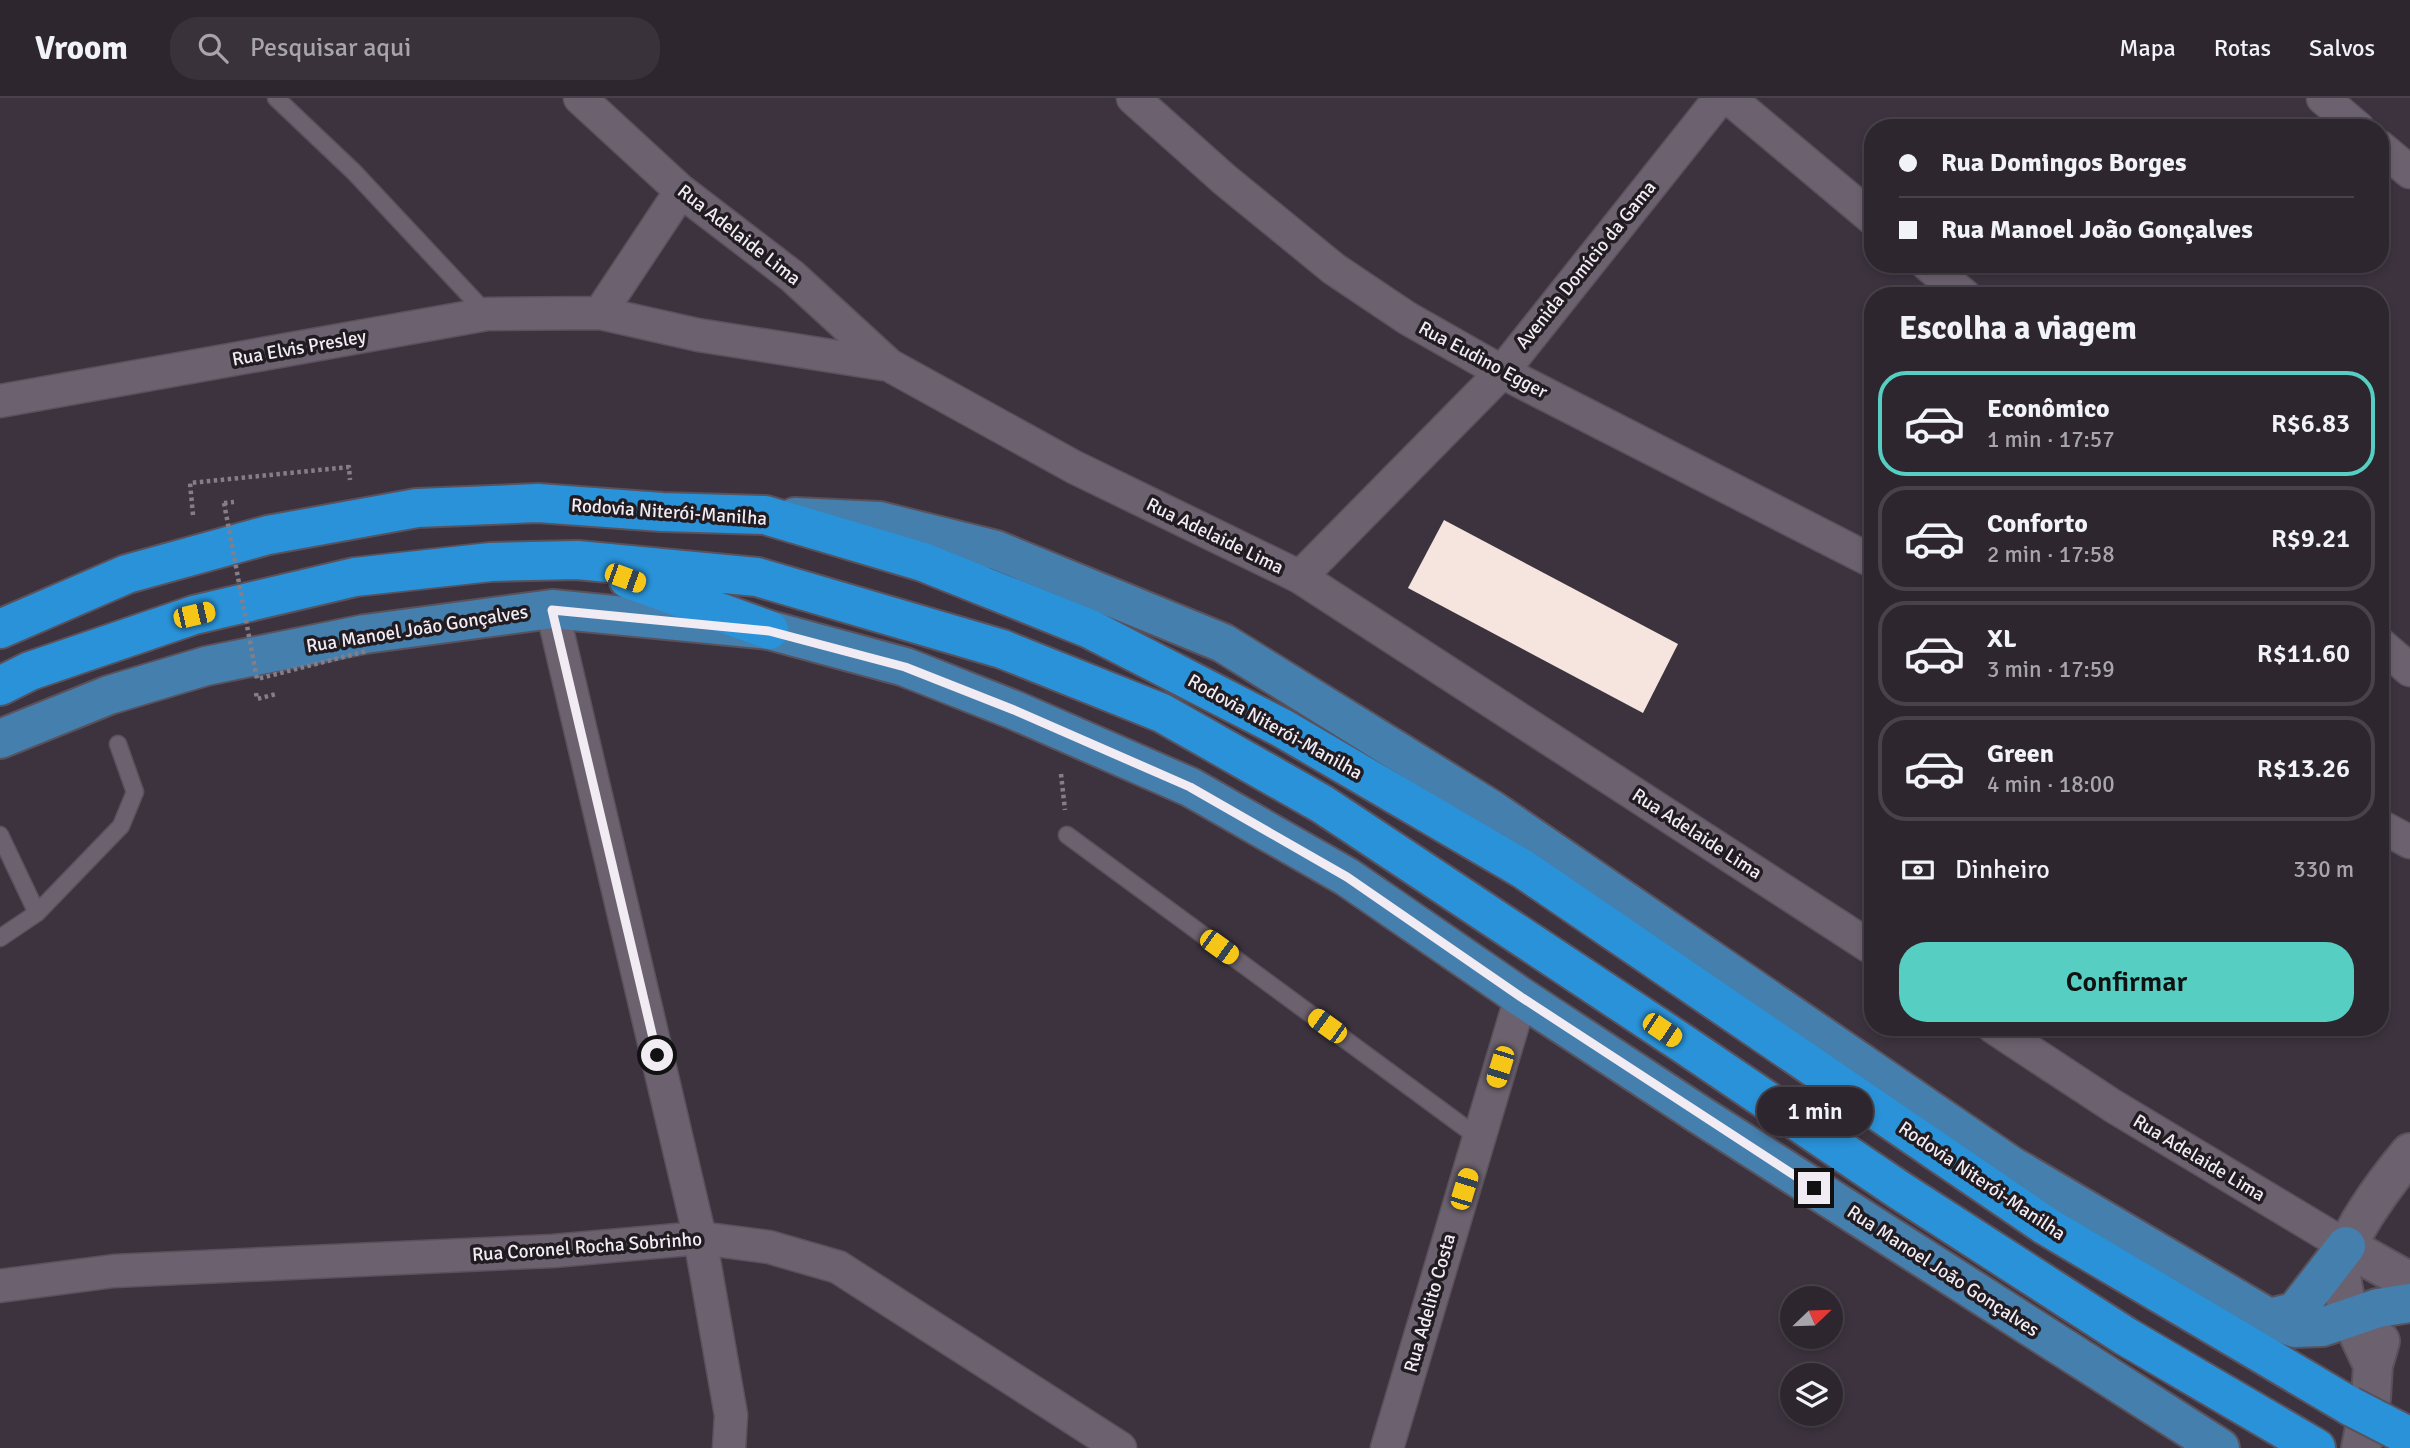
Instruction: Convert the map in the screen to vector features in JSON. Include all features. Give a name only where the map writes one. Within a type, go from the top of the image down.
[{"type":"highway","name":"Rodovia Niterói-Manilha","points":[[1,628],[127,573],[268,535],[417,508],[538,503],[662,512],[765,515],[923,562],[1077,624],[1282,728],[1523,869],[2046,1226],[2350,1405],[2410,1437]]},
{"type":"highway","points":[[577,560],[769,631]]},
{"type":"highway","points":[[0,686],[30,671],[194,615],[355,577],[491,562],[577,560],[757,577],[1002,649],[1162,713],[1322,804],[1899,1190],[2125,1336],[2316,1448]]},
{"type":"main road","points":[[765,515],[879,521],[996,550],[1223,643],[1492,810],[2010,1165],[2259,1312],[2295,1328],[2322,1327],[2409,1296]]},
{"type":"main road","name":"Rua Manoel João Gonçalves","points":[[0,739],[109,695],[206,667],[365,634],[552,610],[769,631],[905,667],[1014,710],[1190,787],[1347,877],[1521,997],[1757,1152],[2220,1448]]},
{"type":"main road","points":[[2259,1312],[2295,1312],[2346,1246]]},
{"type":"street","name":"Rua Adelaide Lima","points":[[580,98],[681,191],[792,276],[889,365],[1074,467],[1300,578],[1864,943]]},
{"type":"street","name":"Rua Eudino Egger","points":[[1133,98],[1225,180],[1334,269],[1407,318],[1502,372],[1864,557]]},
{"type":"street","name":"Avenida Domício da Gama","points":[[1300,578],[1502,372],[1720,98]]},
{"type":"street","points":[[1729,98],[1864,211]]},
{"type":"street","points":[[2323,98],[2348,119]]},
{"type":"street","points":[[2389,154],[2410,172]]},
{"type":"street","points":[[600,313],[681,191]]},
{"type":"street","points":[[1938,273],[1954,287]]},
{"type":"street","name":"Rua Elvis Presley","points":[[0,401],[487,314],[600,313],[698,335],[889,365]]},
{"type":"street","points":[[552,610],[701,1238],[731,1415],[729,1448]]},
{"type":"street","points":[[2389,652],[2410,670]]},
{"type":"street","points":[[2389,831],[2410,842]]},
{"type":"street","name":"Rua Adelito Costa","points":[[1387,1448],[1521,997]]},
{"type":"street","name":"Rua Adelaide Lima","points":[[2007,1036],[2113,1106],[2346,1246],[2409,1296]]},
{"type":"street","points":[[2373,1365],[2351,1318],[2341,1273],[2346,1246],[2392,1175],[2410,1153]]},
{"type":"street","name":"Rua Coronel Rocha Sobrinho","points":[[0,1286],[114,1271],[553,1251],[701,1238],[769,1247],[838,1267],[1120,1448]]},
{"type":"street","points":[[2361,1448],[2371,1398],[2373,1365],[2388,1321],[2409,1296]]},
{"type":"lane","points":[[276,98],[354,172],[487,314]]},
{"type":"lane","points":[[0,937],[37,913],[121,826],[135,792],[118,744]]},
{"type":"lane","points":[[0,835],[37,913]]},
{"type":"lane","points":[[1067,835],[1479,1138]]},
{"type":"path","points":[[197,554],[190,483],[349,467],[351,490]]},
{"type":"path","points":[[236,502],[224,503],[257,679],[366,651]]},
{"type":"path","points":[[1058,731],[1067,835]]},
{"type":"building","points":[[1444,520],[1678,644],[1643,713],[1408,588]]},
{"type":"route","points":[[657,1055],[552,610],[769,631],[905,667],[1014,710],[1190,787],[1347,877],[1521,997],[1814,1188]]}]
